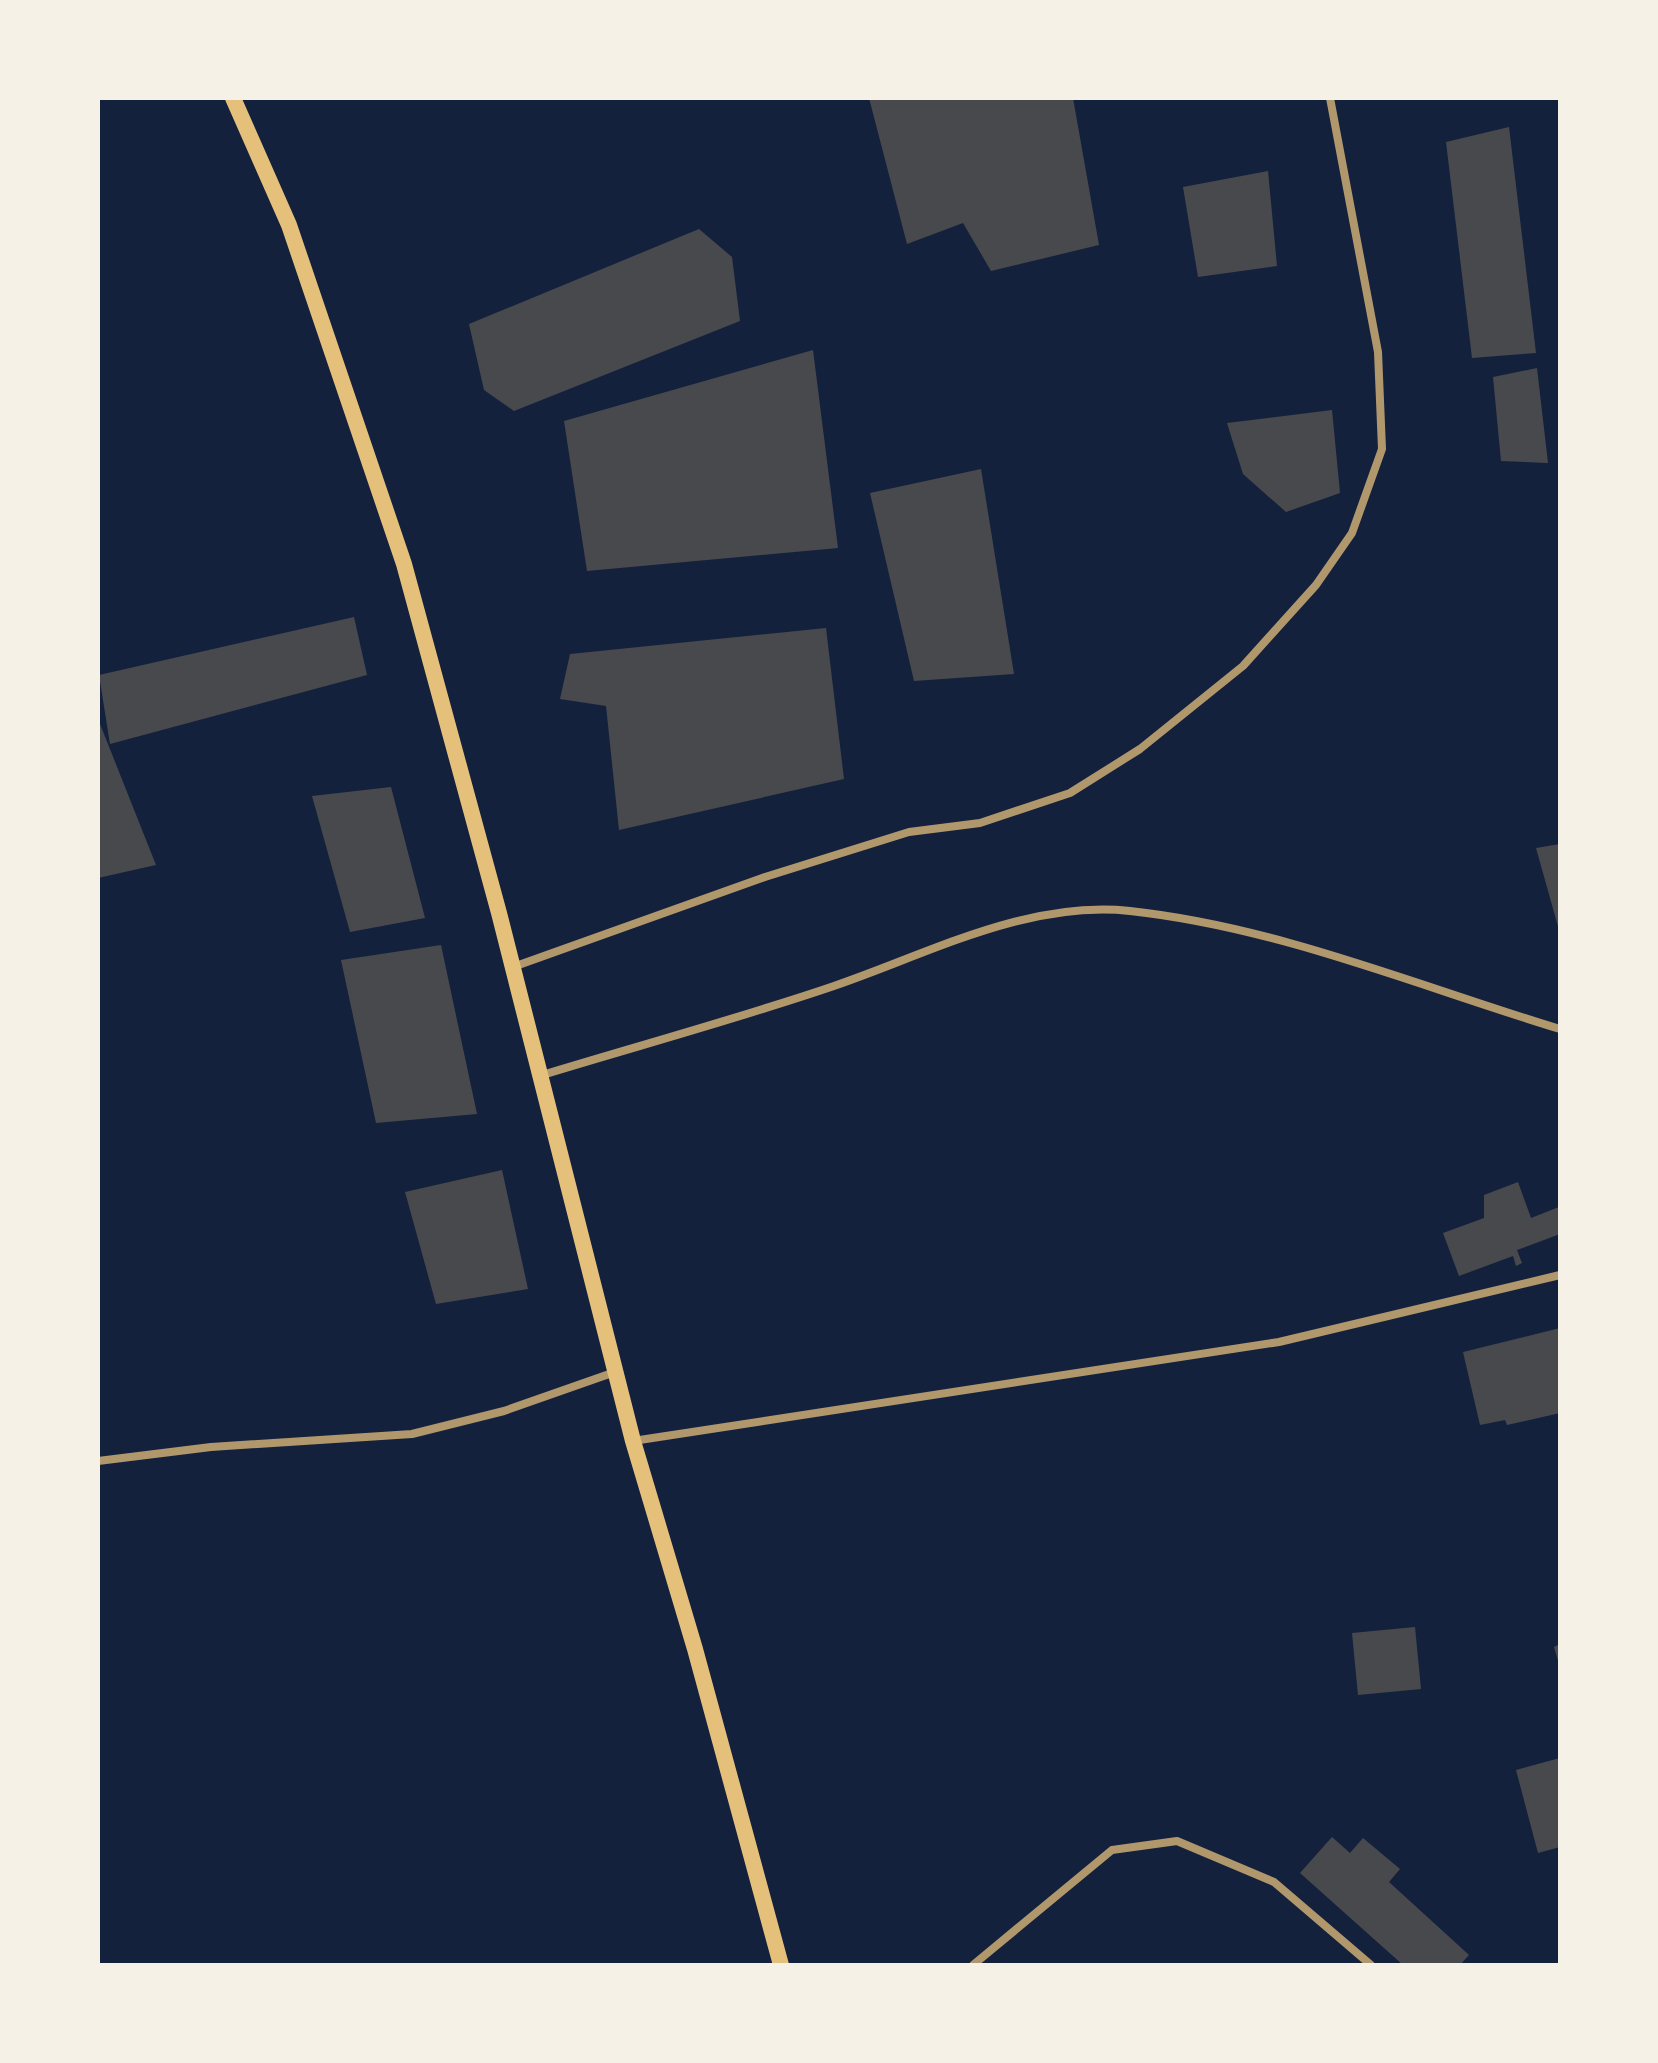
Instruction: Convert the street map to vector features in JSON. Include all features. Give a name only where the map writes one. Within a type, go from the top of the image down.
[{"type":"main road","points":[[233,98],[289,225],[404,564],[512,968],[633,1441],[695,1649],[781,1965]]},
{"type":"street","points":[[512,968],[808,863],[909,832],[980,823],[1070,793],[1140,749],[1243,666],[1316,585],[1352,533],[1382,449],[1378,352],[1330,98]]},
{"type":"street","points":[[538,1076],[835,986],[936,947],[1040,915],[1127,910],[1250,933],[1560,1029]]},
{"type":"street","points":[[633,1441],[1279,1342],[1560,1275]]},
{"type":"street","points":[[98,1461],[211,1447],[412,1434],[504,1411],[615,1372]]},
{"type":"street","points":[[973,1965],[1112,1850],[1177,1841],[1274,1882],[1371,1965]]},
{"type":"building","points":[[869,98],[1073,98],[1099,245],[991,271],[963,223],[907,244]]},
{"type":"building","points":[[1509,127],[1536,353],[1472,358],[1446,142]]},
{"type":"building","points":[[1268,171],[1277,266],[1198,277],[1183,187]]},
{"type":"building","points":[[699,229],[732,257],[740,321],[514,411],[484,390],[469,324]]},
{"type":"building","points":[[813,350],[838,548],[587,571],[564,421]]},
{"type":"building","points":[[1537,368],[1548,463],[1501,461],[1493,377]]},
{"type":"building","points":[[1332,410],[1340,493],[1286,512],[1243,474],[1227,423]]},
{"type":"building","points":[[981,469],[1014,674],[914,681],[870,493]]},
{"type":"building","points":[[354,617],[367,675],[110,744],[99,675]]},
{"type":"building","points":[[826,628],[844,779],[619,830],[606,706],[560,699],[570,654]]},
{"type":"building","points":[[98,719],[156,865],[98,878]]},
{"type":"building","points":[[391,787],[425,918],[350,932],[312,796]]},
{"type":"building","points":[[1560,844],[1560,930],[1559,930],[1536,848]]},
{"type":"building","points":[[441,945],[477,1114],[376,1123],[341,960]]},
{"type":"building","points":[[502,1170],[528,1289],[436,1304],[405,1192]]},
{"type":"building","points":[[1518,1182],[1531,1218],[1559,1207],[1560,1234],[1517,1250],[1522,1263],[1516,1266],[1513,1256],[1459,1276],[1443,1233],[1484,1218],[1484,1195]]},
{"type":"building","points":[[1560,1328],[1560,1413],[1507,1425],[1505,1420],[1480,1425],[1463,1352]]},
{"type":"building","points":[[1415,1627],[1421,1689],[1358,1695],[1352,1633]]},
{"type":"building","points":[[1560,1644],[1560,1664],[1559,1664],[1554,1647]]},
{"type":"building","points":[[1560,1758],[1560,1847],[1538,1853],[1516,1770]]},
{"type":"building","points":[[1332,1837],[1350,1853],[1363,1838],[1400,1869],[1389,1882],[1469,1955],[1460,1965],[1403,1965],[1300,1873]]}]
